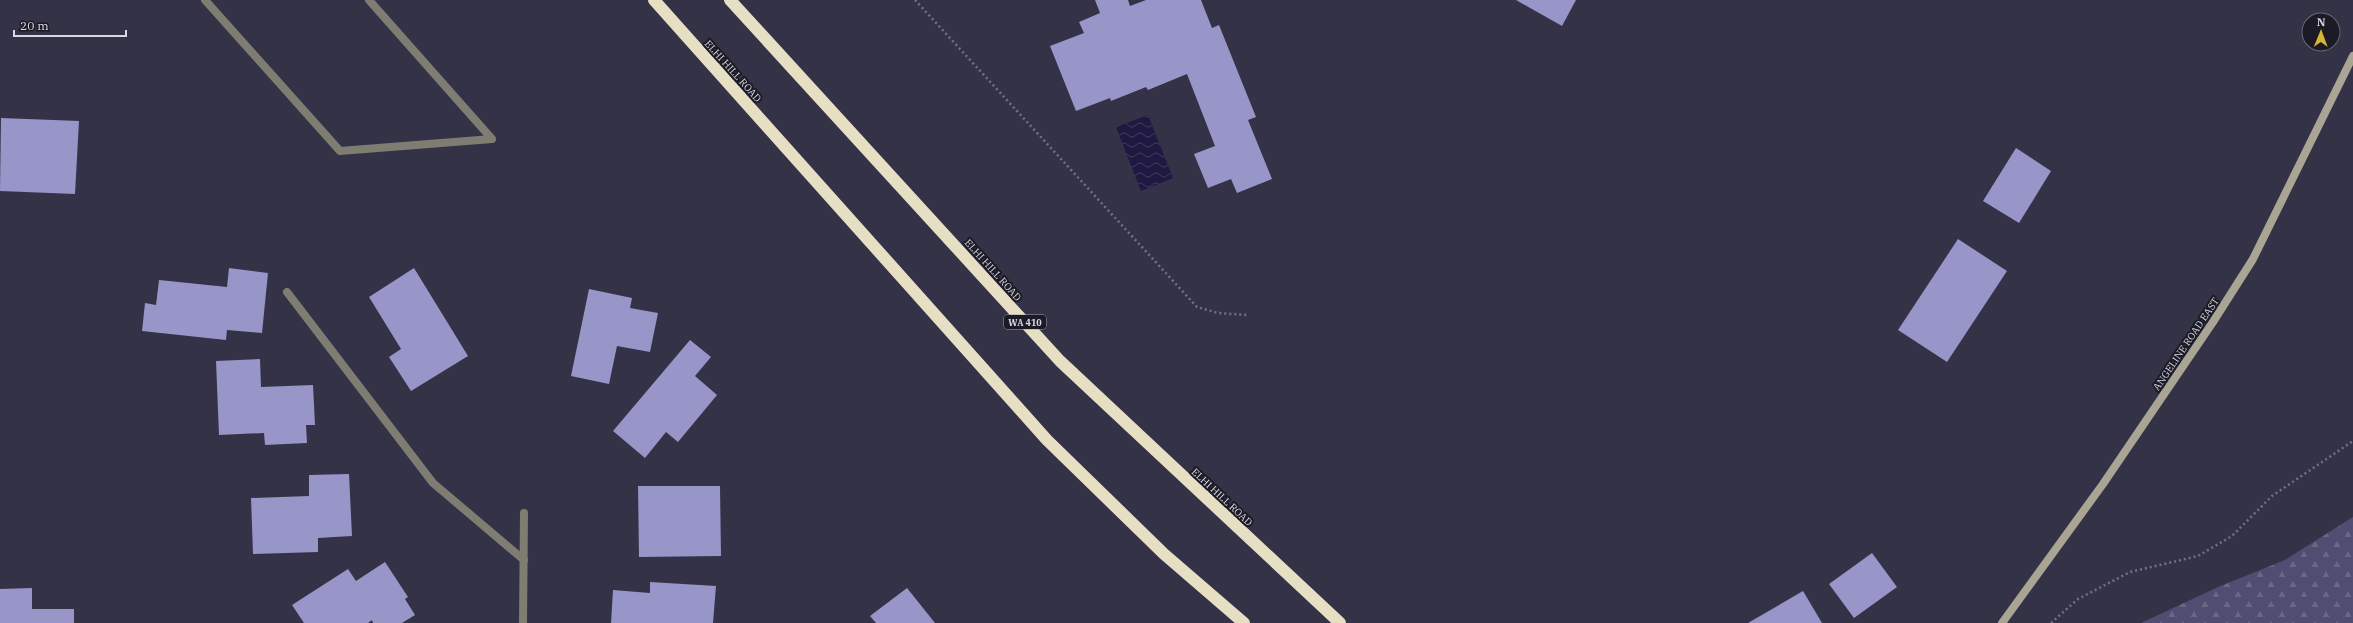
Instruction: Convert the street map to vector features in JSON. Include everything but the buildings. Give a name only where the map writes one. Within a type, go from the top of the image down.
[{"type":"highway","name":"ELHI HILL ROAD","points":[[654,0],[1047,440],[1164,554],[1244,623]]},
{"type":"highway","name":"ELHI HILL ROAD","points":[[730,0],[1060,361],[1340,623]]},
{"type":"street","points":[[206,0],[340,152],[492,139],[370,0]]},
{"type":"street","name":"ANGELINE ROAD EAST","points":[[2002,623],[2102,484],[2229,297],[2253,259],[2353,56]]},
{"type":"street","points":[[287,292],[433,483],[524,560]]},
{"type":"street","points":[[523,623],[524,512]]},
{"type":"path","points":[[915,0],[1197,307],[1218,313],[1247,315]]},
{"type":"path","points":[[2051,623],[2078,599],[2130,572],[2198,556],[2232,536],[2272,496],[2353,441]]},
{"type":"green space","points":[[2353,517],[2353,623],[2141,623],[2218,587],[2285,560]]},
{"type":"water","points":[[1148,115],[1173,178],[1141,191],[1116,127]]}]
